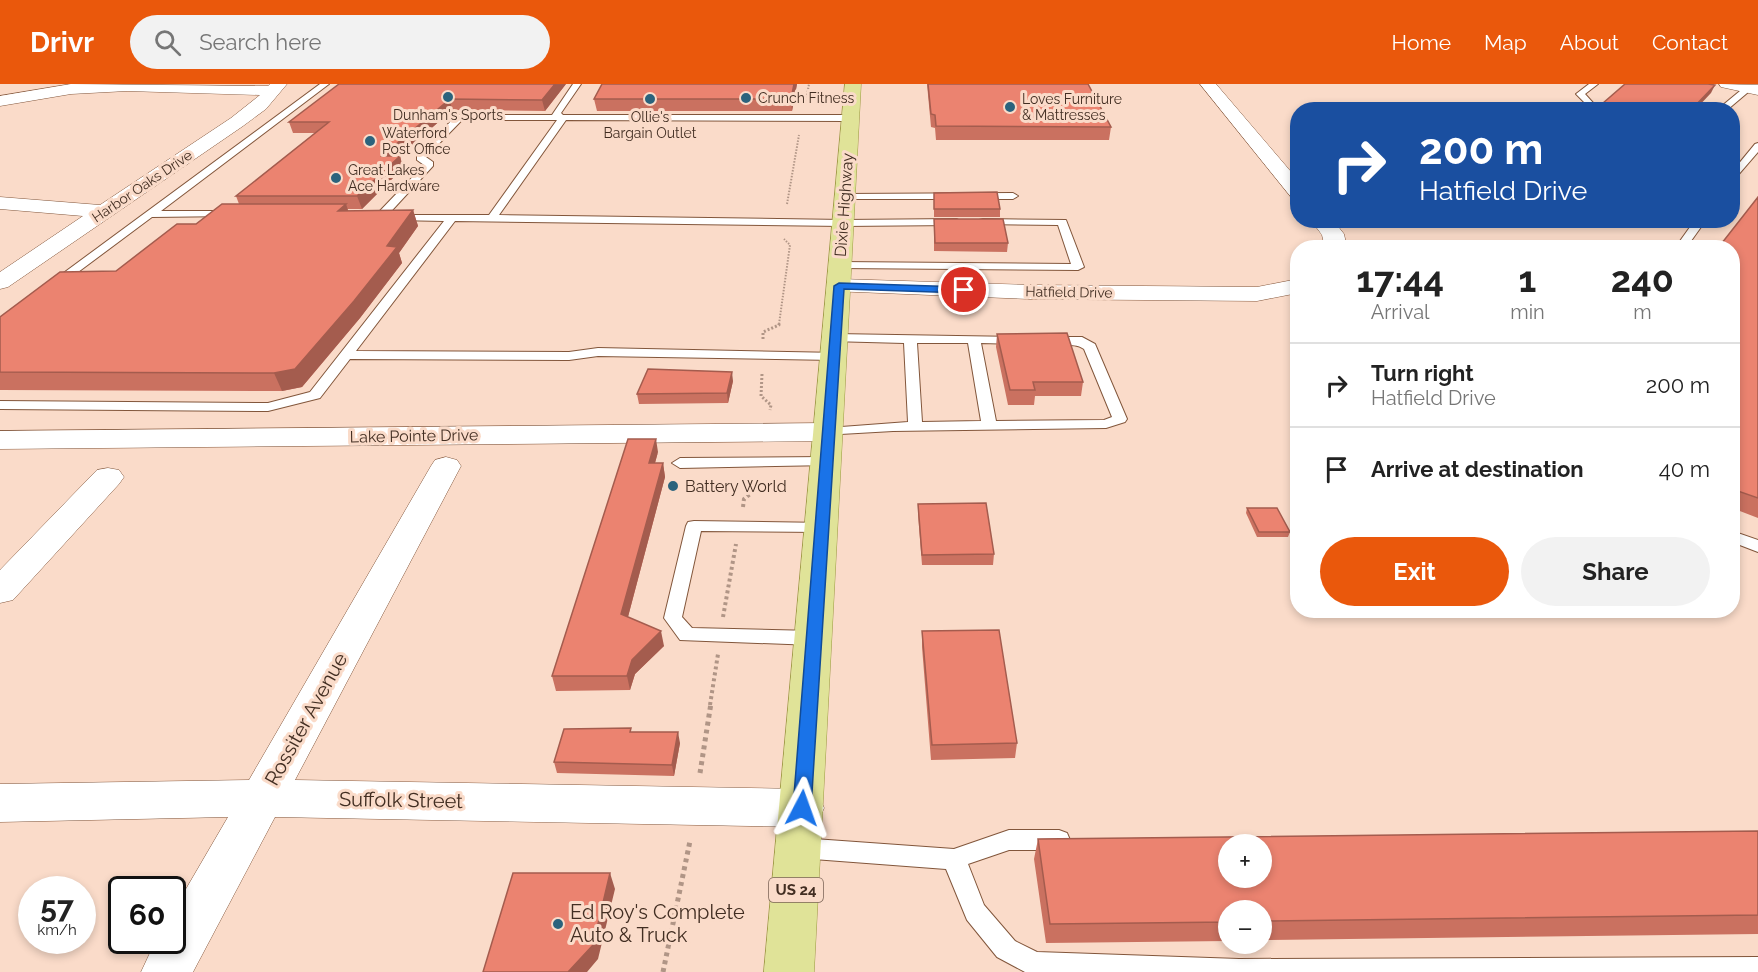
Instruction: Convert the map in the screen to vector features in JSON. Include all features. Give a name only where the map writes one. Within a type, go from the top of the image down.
[{"type":"main road","name":"Dixie Highway","points":[[789,972],[853,84]]},
{"type":"street","points":[[1208,84],[1290,183]]},
{"type":"street","points":[[1727,84],[1754,89]]},
{"type":"street","points":[[0,101],[71,89],[127,86],[275,88]]},
{"type":"street","name":"Harbor Oaks Drive","points":[[0,282],[237,122],[260,105],[275,88]]},
{"type":"street","points":[[0,203],[103,212]]},
{"type":"street","name":"Hatfield Drive","points":[[840,275],[1030,292],[1257,294],[1290,288]]},
{"type":"street","name":"Lake Pointe Drive","points":[[0,440],[767,432],[827,447]]},
{"type":"street","name":"Rossiter Avenue","points":[[166,972],[446,466]]},
{"type":"street","points":[[0,591],[108,477]]},
{"type":"street","name":"Suffolk Street","points":[[0,803],[262,798],[801,828]]},
{"type":"lane","points":[[47,291],[325,84]]},
{"type":"lane","points":[[563,118],[556,114],[577,84]]},
{"type":"lane","points":[[1588,102],[1580,94],[1594,84]]},
{"type":"lane","points":[[1734,102],[1754,89]]},
{"type":"lane","points":[[840,275],[1078,267],[1062,222],[843,223],[375,217],[430,164],[420,158],[460,117],[850,118]]},
{"type":"lane","points":[[492,218],[563,118]]},
{"type":"lane","points":[[1740,169],[1758,146]]},
{"type":"lane","points":[[845,198],[1012,196]]},
{"type":"lane","points":[[150,214],[235,214]]},
{"type":"lane","points":[[0,405],[268,407],[315,395],[452,218]]},
{"type":"lane","points":[[346,355],[569,356],[598,352],[762,355],[910,339],[1082,341],[1094,352],[1120,419],[1106,424],[915,426],[827,447],[680,463]]},
{"type":"lane","points":[[910,339],[915,426]]},
{"type":"lane","points":[[974,340],[989,425]]},
{"type":"lane","points":[[814,638],[687,635],[674,618],[694,526],[821,527]]},
{"type":"lane","points":[[1740,539],[1758,546]]},
{"type":"lane","points":[[801,828],[954,859],[1009,840],[1080,839]]},
{"type":"lane","points":[[954,859],[975,912],[1006,949],[1035,964],[1239,971],[1758,969]]},
{"type":"path","points":[[767,432],[771,405],[761,396],[764,332],[778,325],[790,245],[780,235],[809,84]]},
{"type":"path","points":[[663,972],[690,841]]},
{"type":"building","points":[[339,84],[555,84],[542,100],[450,99],[382,156],[400,156],[357,196],[236,196],[329,122],[289,122]]},
{"type":"building","points":[[602,84],[794,84],[791,99],[594,99]]},
{"type":"building","name":"Loves Furniture & Mattresses","points":[[928,84],[1088,84],[1111,127],[936,126],[935,115],[931,114]]},
{"type":"building","points":[[1625,84],[1715,85],[1699,102],[1604,102]]},
{"type":"building","points":[[997,192],[1000,209],[934,209],[934,193]]},
{"type":"building","points":[[1758,197],[1758,498],[1740,492],[1740,240],[1724,240],[1734,228],[1740,228],[1740,220]]},
{"type":"building","points":[[222,204],[346,204],[338,211],[413,210],[387,246],[397,247],[295,369],[274,373],[0,372],[0,317],[60,272],[116,271],[177,224],[196,224]]},
{"type":"building","points":[[934,219],[1003,219],[1008,243],[935,243]]},
{"type":"building","points":[[1067,333],[1083,382],[1033,382],[1035,390],[1010,390],[997,334]]},
{"type":"building","points":[[648,369],[732,372],[727,393],[637,394]]},
{"type":"building","points":[[628,439],[656,439],[649,463],[663,463],[621,614],[661,631],[632,660],[627,676],[552,676]]},
{"type":"building","points":[[986,503],[994,554],[922,555],[918,504]]},
{"type":"building","points":[[1247,508],[1277,508],[1290,532],[1259,532]]},
{"type":"building","points":[[999,630],[1017,743],[932,745],[922,631]]},
{"type":"building","points":[[631,728],[630,732],[678,732],[672,765],[554,762],[564,729]]},
{"type":"building","points":[[1758,831],[1758,915],[1272,921],[1272,900],[1218,900],[1218,922],[1050,924],[1038,839],[1218,837],[1218,888],[1272,888],[1272,836]]},
{"type":"building","name":"Ed Roy's Complete Auto & Truck","points":[[513,873],[610,873],[593,945],[568,972],[483,972]]},
{"type":"place","name":"Dunham's Sports","points":[[448,97]]},
{"type":"place","name":"Crunch Fitness","points":[[746,98]]},
{"type":"place","name":"Ollie's Bargain Outlet","points":[[650,99]]},
{"type":"place","name":"Loves Furniture & Mattresses","points":[[1010,107]]},
{"type":"place","name":"Waterford Post Office","points":[[370,141]]},
{"type":"place","name":"Great Lakes Ace Hardware","points":[[336,178]]},
{"type":"place","name":"Battery World","points":[[673,486]]},
{"type":"place","name":"Ed Roy's Complete Auto & Truck","points":[[558,924]]},
{"type":"route","points":[[802,808],[839,286],[964,290]]}]
